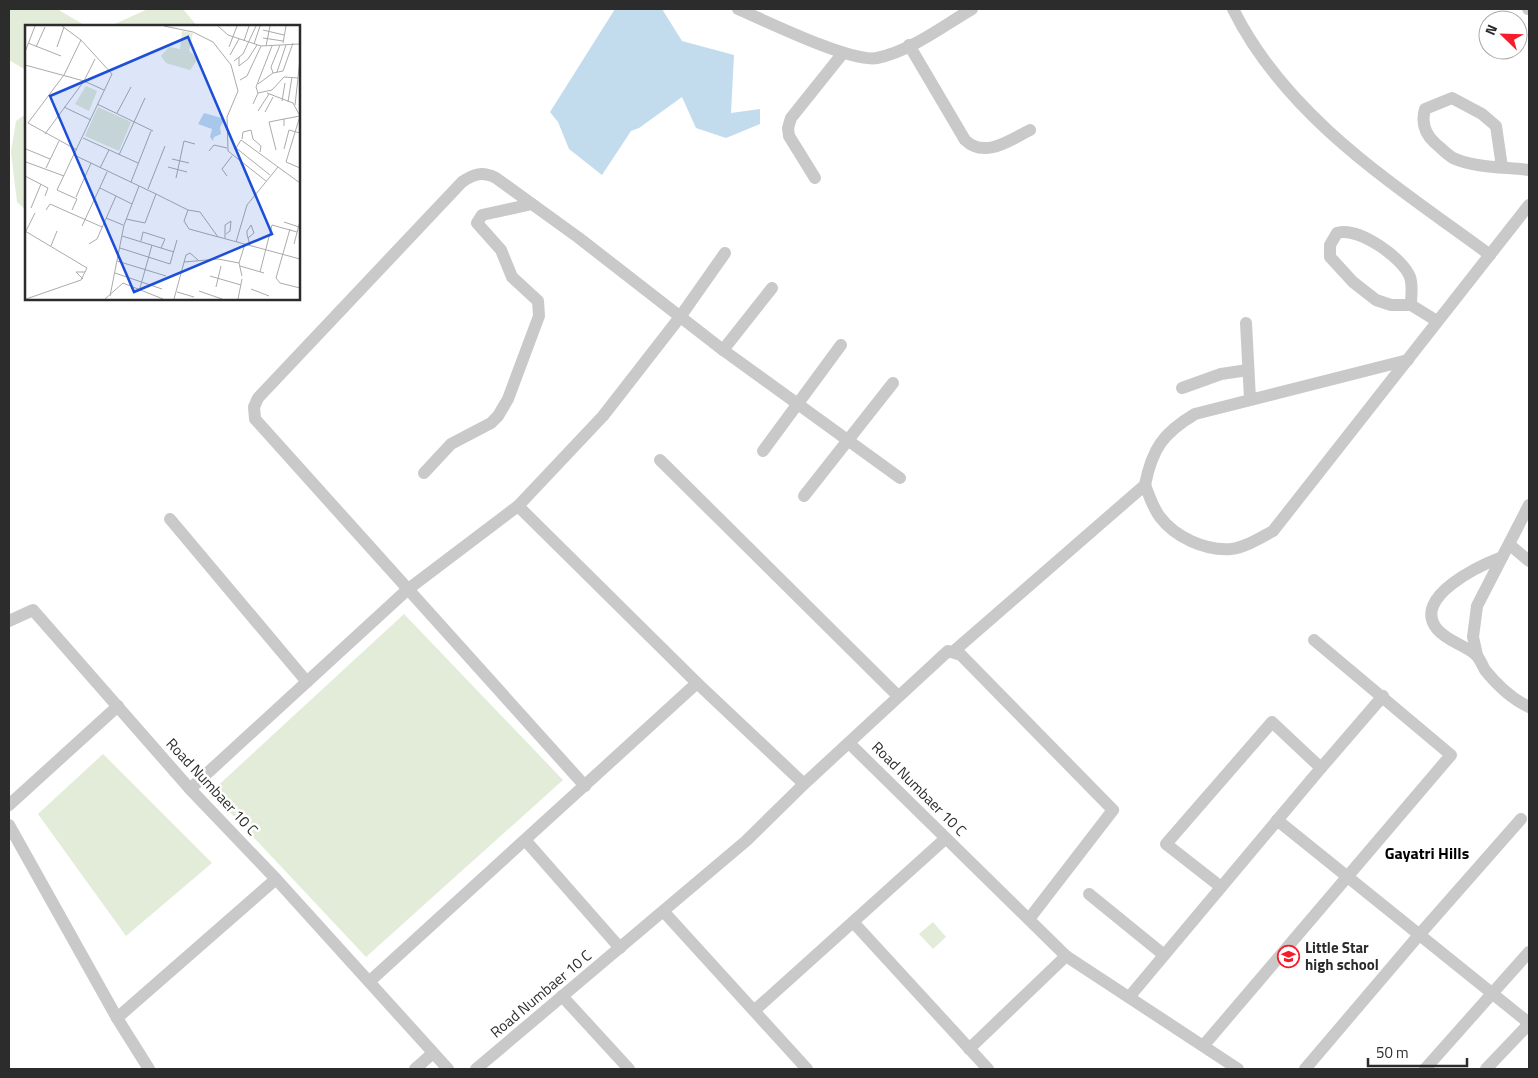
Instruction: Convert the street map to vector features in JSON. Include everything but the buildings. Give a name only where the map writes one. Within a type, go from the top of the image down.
[{"type":"street","points":[[738,9],[843,53],[867,59],[876,58],[909,45],[972,9]]},
{"type":"street","points":[[1233,9],[1249,37],[1277,78],[1318,120],[1362,160],[1490,255]]},
{"type":"street","points":[[909,45],[972,147],[992,148],[1030,130]]},
{"type":"street","points":[[815,178],[790,136],[788,128],[790,118],[843,53]]},
{"type":"street","points":[[1502,167],[1498,129],[1482,114],[1452,98],[1425,109],[1426,134],[1449,155],[1472,163],[1502,167],[1529,170]]},
{"type":"street","points":[[585,786],[255,419],[254,407],[258,398],[462,182],[474,174],[490,176],[532,204],[724,350],[900,478]]},
{"type":"street","points":[[424,473],[451,444],[491,423],[498,416],[508,399],[539,316],[540,307],[533,296],[512,277],[501,250],[478,223],[482,215],[532,204]]},
{"type":"street","points":[[1145,485],[1158,515],[1168,527],[1185,538],[1209,547],[1231,548],[1252,543],[1274,531],[1529,205]]},
{"type":"street","points":[[1411,304],[1410,277],[1401,262],[1366,238],[1346,231],[1337,233],[1330,245],[1330,257],[1353,282],[1382,303],[1391,306],[1411,304],[1437,321]]},
{"type":"street","points":[[190,789],[407,590],[518,506],[528,496],[603,416],[680,317],[725,253]]},
{"type":"street","points":[[724,350],[772,288]]},
{"type":"street","points":[[1246,323],[1250,400]]},
{"type":"street","points":[[763,451],[841,345]]},
{"type":"street","points":[[849,743],[943,653],[954,651],[1145,485],[1155,452],[1167,434],[1179,423],[1195,414],[1408,360]]},
{"type":"street","points":[[1182,388],[1221,374],[1248,370]]},
{"type":"street","points":[[804,496],[893,383]]},
{"type":"street","points":[[660,460],[898,695]]},
{"type":"street","points":[[1529,505],[1477,606],[1473,637],[1476,655],[1485,670],[1508,694],[1529,707]]},
{"type":"street","points":[[518,506],[697,683],[804,784]]},
{"type":"street","points":[[170,519],[307,682]]},
{"type":"street","points":[[1510,545],[1529,561]]},
{"type":"street","points":[[1476,655],[1436,628],[1432,609],[1438,597],[1466,572],[1502,557]]},
{"type":"street","name":"Road Numbaer 10 C","points":[[9,620],[32,610],[190,789],[276,878],[448,1069]]},
{"type":"street","points":[[1204,1045],[1451,755],[1314,640]]},
{"type":"street","points":[[954,651],[1113,810],[1029,919]]},
{"type":"street","points":[[370,981],[526,841],[697,683]]},
{"type":"street","points":[[1130,996],[1276,820],[1383,696]]},
{"type":"street","points":[[9,806],[118,706]]},
{"type":"street","points":[[1221,886],[1166,844],[1272,722],[1320,768]]},
{"type":"street","name":"Road Numbaer 10 C","points":[[476,1069],[746,841],[849,743],[1066,956],[1130,996],[1238,1069]]},
{"type":"street","points":[[1305,1069],[1419,935],[1522,819]]},
{"type":"street","points":[[1276,820],[1529,1023],[1486,1069]]},
{"type":"street","points":[[9,825],[117,1018],[148,1069]]},
{"type":"street","points":[[755,1010],[945,838]]},
{"type":"street","points":[[526,841],[620,948]]},
{"type":"street","points":[[117,1018],[276,878]]},
{"type":"street","points":[[1089,894],[1164,955]]},
{"type":"street","points":[[664,912],[807,1069]]},
{"type":"street","points":[[853,922],[988,1069]]},
{"type":"street","points":[[1425,1069],[1529,952]]},
{"type":"street","points":[[969,1049],[1066,956]]},
{"type":"street","points":[[562,996],[629,1069]]},
{"type":"street","points":[[416,1069],[433,1053]]},
{"type":"green space","points":[[9,9],[57,9],[84,25],[25,25],[25,69],[9,60]]},
{"type":"green space","points":[[148,9],[183,9],[196,25],[112,25]]},
{"type":"green space","points":[[25,115],[25,209],[17,202],[11,152],[16,121]]},
{"type":"green space","points":[[404,614],[563,780],[366,957],[211,792]]},
{"type":"green space","points":[[103,754],[212,863],[126,936],[38,814]]},
{"type":"green space","points":[[933,922],[946,937],[933,949],[919,934]]},
{"type":"water","points":[[615,9],[662,9],[682,41],[734,55],[731,113],[760,109],[760,124],[726,138],[696,128],[682,97],[639,128],[631,131],[602,175],[569,149],[558,122],[550,112]]},
{"type":"place","name":"Little Star high school","points":[[1289,957]]},
{"type":"district","name":"Gayatri Hills","points":[[1427,853]]}]
